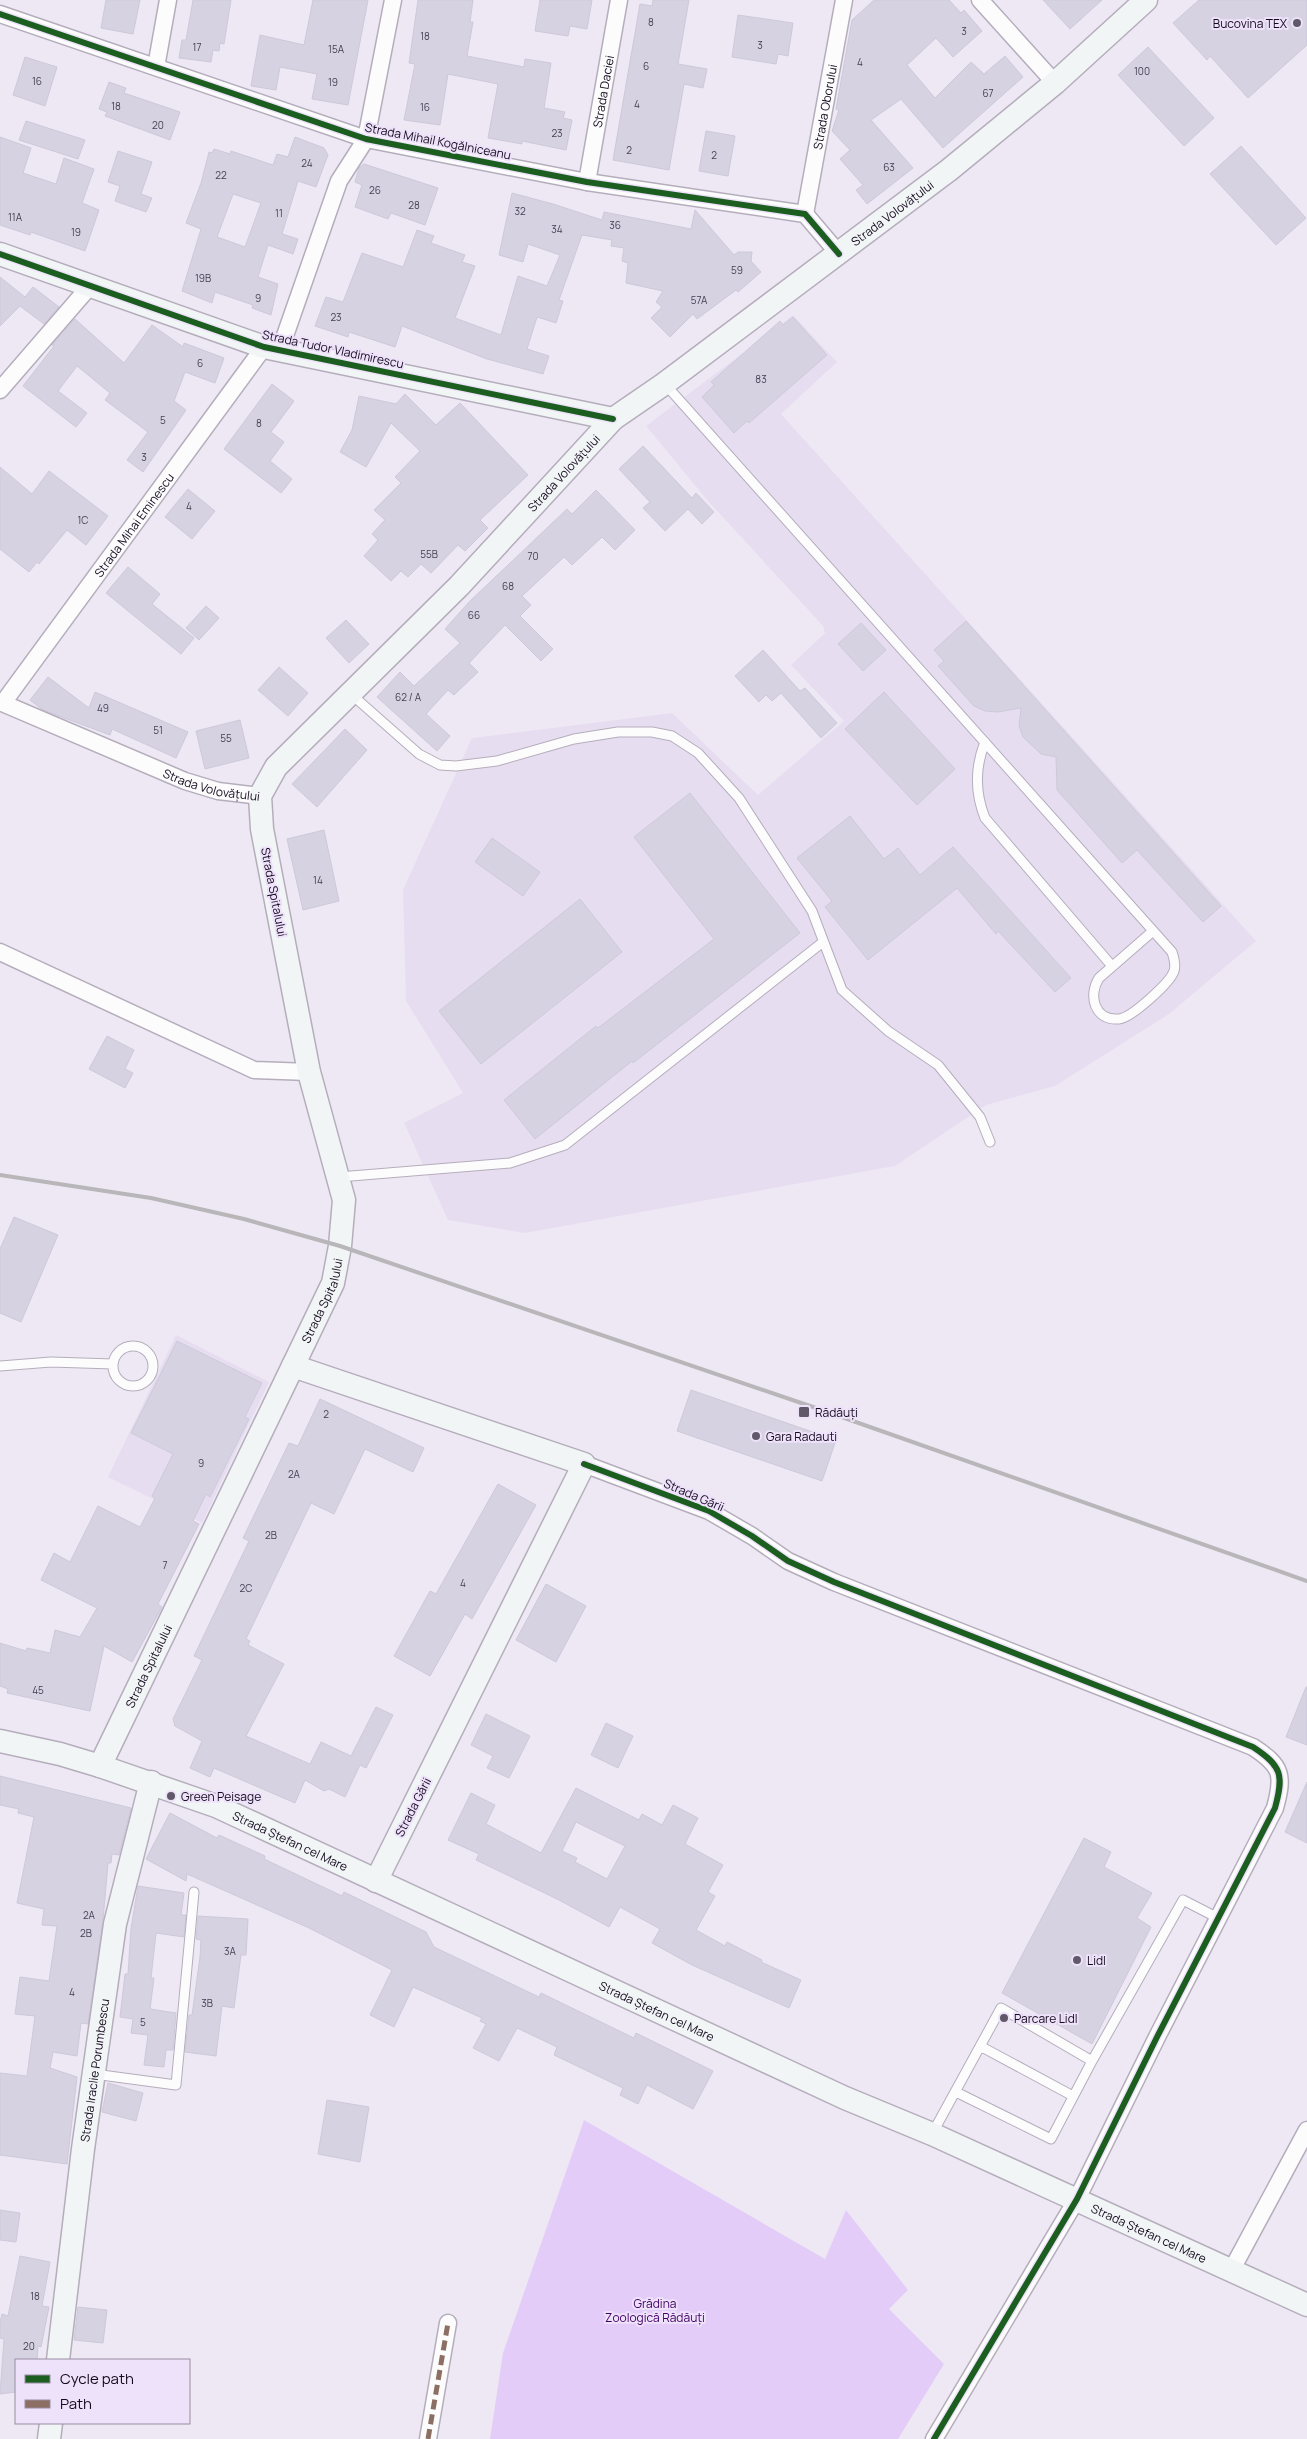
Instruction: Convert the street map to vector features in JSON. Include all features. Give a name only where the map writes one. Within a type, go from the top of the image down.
[{"type":"main road","name":"Strada Volovățului","points":[[260,796],[276,767],[459,586],[613,418],[664,384],[840,254],[949,170],[1055,82],[1146,0]]},
{"type":"main road","name":"Strada Tudor Vladimirescu","points":[[0,254],[272,348],[613,418]]},
{"type":"main road","name":"Strada Spitalului","points":[[100,1766],[333,1283],[343,1219],[344,1200],[310,1072],[262,829],[260,796]]},
{"type":"main road","name":"Strada Gării","points":[[294,1366],[584,1464],[376,1881]]},
{"type":"main road","name":"Strada Ștefan cel Mare","points":[[0,1741],[100,1766],[216,1806],[845,2098],[932,2134],[1307,2304]]},
{"type":"main road","name":"Strada Iraclie Porumbescu","points":[[58,2359],[115,1924],[151,1782]]},
{"type":"main road","points":[[49,2439],[51,2424]]},
{"type":"street","points":[[156,67],[168,0]]},
{"type":"street","name":"Strada Mihai Eminescu","points":[[1,703],[272,348],[339,181],[366,139],[393,0]]},
{"type":"street","name":"Strada Daciei","points":[[588,182],[619,0]]},
{"type":"street","name":"Strada Oborului","points":[[805,214],[844,0]]},
{"type":"street","points":[[980,0],[1055,82]]},
{"type":"street","name":"Strada Mihail Kogălniceanu","points":[[0,14],[366,139],[588,182],[805,214]]},
{"type":"street","points":[[805,214],[840,254]]},
{"type":"street","points":[[0,390],[90,286]]},
{"type":"street","name":"Strada Volovățului","points":[[1,703],[184,782],[218,791],[260,796]]},
{"type":"street","points":[[0,952],[254,1070],[310,1072]]},
{"type":"street","name":"Strada Gării","points":[[584,1464],[709,1510],[752,1536],[788,1562],[834,1582],[1253,1747],[1267,1756],[1276,1765],[1280,1777],[1280,1788],[1275,1808],[1077,2199],[934,2439]]},
{"type":"street","points":[[1231,2271],[1307,2130]]},
{"type":"street","points":[[428,2439],[448,2323]]},
{"type":"lane","points":[[664,384],[1172,952],[1175,961],[1174,971],[1168,981],[1130,1016],[1118,1019],[1107,1017],[1098,1011],[1092,994],[1099,978],[1153,931]]},
{"type":"lane","points":[[349,693],[418,754],[440,765],[456,766],[497,761],[574,739],[618,732],[652,732],[672,736],[698,753],[739,798],[812,911],[842,990],[888,1031],[938,1065],[980,1117],[990,1142]]},
{"type":"lane","points":[[985,742],[978,769],[978,801],[985,818],[1112,966]]},
{"type":"lane","points":[[339,1177],[510,1163],[565,1145],[823,942]]},
{"type":"lane","points":[[131,1346],[147,1352],[152,1360],[153,1369],[150,1378],[143,1384],[135,1386],[126,1385],[114,1373],[113,1364],[116,1355],[123,1349],[131,1346]]},
{"type":"lane","points":[[0,1366],[51,1362],[113,1364]]},
{"type":"lane","points":[[94,2074],[176,2084],[194,1892]]},
{"type":"lane","points":[[956,2092],[1051,2139],[1092,2061],[1183,1900],[1218,1918]]},
{"type":"lane","points":[[932,2134],[1001,2008],[1092,2061]]},
{"type":"lane","points":[[980,2046],[1073,2096]]},
{"type":"shaded area","points":[[793,315],[837,362],[781,414],[1256,941],[1169,1014],[1055,1086],[986,1105],[895,1166],[525,1233],[448,1220],[404,1123],[463,1093],[406,1001],[403,890],[472,738],[672,713],[758,795],[844,721],[791,665],[825,633],[823,626],[708,501],[646,426]]},
{"type":"shaded area","points":[[176,1335],[269,1382],[202,1523],[108,1477]]},
{"type":"green space","name":"Grădina Zoologică Rădăuți","points":[[584,2120],[825,2259],[846,2210],[908,2290],[889,2309],[944,2364],[898,2439],[490,2439],[503,2353]]},
{"type":"building","points":[[106,0],[140,0],[133,34],[101,28]]},
{"type":"building","points":[[193,0],[231,0],[224,44],[220,43],[219,51],[213,50],[211,62],[179,58],[182,40],[186,40]]},
{"type":"building","points":[[313,0],[368,0],[348,105],[312,99],[317,74],[280,67],[276,90],[251,86],[260,35],[304,45]]},
{"type":"building","points":[[418,0],[473,0],[470,22],[473,22],[467,56],[524,67],[525,59],[551,63],[544,108],[565,112],[563,118],[572,120],[566,150],[522,141],[522,144],[488,138],[498,84],[448,74],[440,125],[404,120],[415,64],[409,63]]},
{"type":"building","points":[[540,0],[592,0],[587,29],[570,26],[568,36],[535,31]]},
{"type":"building","points":[[653,0],[689,0],[678,64],[707,69],[703,88],[684,84],[669,170],[613,160],[640,4],[652,6]]},
{"type":"building","points":[[874,0],[949,0],[961,13],[964,10],[982,31],[953,57],[936,38],[907,65],[935,98],[971,62],[984,74],[1005,56],[1023,77],[943,148],[901,99],[871,120],[913,168],[867,204],[856,190],[863,185],[840,159],[850,150],[832,131],[839,110],[836,109],[852,20]]},
{"type":"building","points":[[1043,0],[1102,0],[1070,29]]},
{"type":"building","points":[[1199,0],[1307,0],[1307,45],[1248,98],[1210,56],[1207,60],[1173,23]]},
{"type":"building","points":[[738,15],[793,23],[788,56],[778,54],[776,64],[732,57]]},
{"type":"building","points":[[1148,47],[1214,118],[1184,146],[1118,75]]},
{"type":"building","points":[[25,57],[57,67],[45,106],[13,95]]},
{"type":"building","points":[[109,82],[126,88],[124,93],[180,112],[170,140],[105,116],[107,112],[99,109]]},
{"type":"building","points":[[26,121],[85,140],[78,159],[19,140]]},
{"type":"building","points":[[706,131],[735,136],[728,176],[699,171]]},
{"type":"building","points":[[0,137],[31,148],[23,173],[56,184],[64,158],[94,169],[82,203],[99,210],[85,251],[31,232],[30,235],[0,225]]},
{"type":"building","points":[[295,137],[324,148],[328,155],[316,187],[298,181],[282,234],[298,239],[293,254],[268,245],[258,277],[278,284],[271,315],[252,308],[253,305],[215,292],[212,303],[182,291],[201,229],[186,223],[201,183],[209,152],[212,153],[214,149],[230,154],[231,151],[273,165],[277,154],[288,157]],"holes":[[[233,194],[261,203],[245,247],[217,237]]]},
{"type":"building","points":[[1241,146],[1306,218],[1276,245],[1210,174]]},
{"type":"building","points":[[118,151],[152,162],[141,194],[152,198],[146,212],[115,201],[120,186],[108,182]]},
{"type":"building","points":[[364,164],[438,188],[425,225],[391,213],[388,219],[355,207],[362,185],[355,182],[359,168]]},
{"type":"building","points":[[512,193],[602,220],[604,212],[691,229],[695,210],[734,255],[738,252],[752,252],[751,261],[761,272],[738,292],[736,290],[697,319],[693,314],[670,337],[651,318],[662,307],[656,302],[663,291],[626,283],[628,263],[622,261],[624,248],[611,246],[612,240],[582,235],[559,300],[563,301],[556,323],[537,317],[527,349],[549,356],[543,374],[487,359],[402,326],[395,347],[349,332],[348,337],[315,326],[326,297],[343,302],[362,253],[403,267],[417,230],[434,236],[431,243],[465,255],[462,262],[475,266],[455,318],[501,335],[518,276],[547,286],[560,255],[528,244],[523,262],[499,255]]},
{"type":"building","points":[[0,277],[25,297],[33,287],[59,307],[44,324],[20,306],[0,326]]},
{"type":"building","points":[[793,317],[827,355],[749,423],[747,421],[734,433],[702,397],[714,385],[711,382],[780,321],[783,325]]},
{"type":"building","points":[[75,319],[124,363],[152,325],[183,347],[184,343],[224,358],[215,383],[185,372],[174,401],[186,410],[143,472],[127,460],[148,432],[105,400],[110,393],[77,366],[58,391],[87,413],[76,427],[23,386],[54,346],[52,345]]},
{"type":"building","points":[[272,384],[294,401],[271,432],[284,442],[270,461],[292,479],[281,493],[224,449]]},
{"type":"building","points":[[405,394],[436,425],[460,403],[528,475],[480,520],[488,528],[465,551],[458,545],[431,573],[421,564],[408,577],[401,571],[391,581],[364,556],[378,540],[372,534],[385,520],[374,510],[401,483],[395,477],[420,451],[391,423],[366,467],[340,452],[352,430],[359,396],[396,404]]},
{"type":"building","points":[[643,446],[692,498],[696,493],[714,512],[702,524],[688,509],[665,531],[643,508],[650,502],[619,469]]},
{"type":"building","points":[[0,467],[32,494],[49,471],[108,516],[86,545],[67,530],[39,564],[37,562],[29,572],[0,549]]},
{"type":"building","points":[[188,489],[215,511],[192,539],[165,517]]},
{"type":"building","points":[[596,490],[635,530],[615,550],[602,537],[572,565],[564,557],[522,596],[531,605],[520,616],[553,649],[541,661],[505,625],[469,663],[478,672],[454,695],[448,690],[426,714],[450,736],[437,751],[377,697],[400,672],[414,686],[460,643],[445,629],[470,601],[567,509],[572,514]]},
{"type":"building","points":[[128,567],[160,594],[152,604],[194,638],[181,654],[106,593]]},
{"type":"building","points":[[206,606],[219,618],[199,640],[186,628]]},
{"type":"building","points":[[346,620],[369,644],[349,663],[326,638]]},
{"type":"building","points":[[966,621],[1221,906],[1203,922],[1137,850],[1122,863],[1057,790],[1056,757],[1041,754],[1023,737],[1019,726],[1021,708],[998,712],[985,711],[974,706],[938,666],[944,661],[934,650]]},
{"type":"building","points":[[861,623],[886,650],[863,671],[838,644]]},
{"type":"building","points":[[763,650],[800,691],[805,688],[837,723],[821,738],[781,693],[772,701],[766,695],[759,702],[735,676]]},
{"type":"building","points":[[279,667],[308,693],[288,716],[258,690]]},
{"type":"building","points":[[48,677],[89,708],[95,692],[188,732],[176,758],[112,729],[110,735],[43,710],[30,700]]},
{"type":"building","points":[[884,692],[955,769],[917,805],[845,729]]},
{"type":"building","points":[[240,720],[249,758],[205,769],[196,731]]},
{"type":"building","points":[[345,729],[367,750],[317,807],[292,784]]},
{"type":"building","points":[[690,793],[800,933],[633,1063],[632,1061],[535,1139],[504,1100],[596,1026],[598,1028],[714,939],[634,837]]},
{"type":"building","points":[[850,816],[884,859],[898,848],[920,875],[953,847],[1071,978],[1055,992],[998,931],[996,934],[957,888],[868,960],[825,907],[832,901],[797,858]]},
{"type":"building","points":[[324,830],[339,901],[303,910],[287,839]]},
{"type":"building","points":[[492,838],[540,872],[523,896],[475,862]]},
{"type":"building","points":[[580,899],[622,952],[481,1064],[439,1011]]},
{"type":"building","points":[[107,1036],[134,1050],[125,1069],[133,1073],[125,1088],[89,1069]]},
{"type":"building","points":[[14,1217],[58,1235],[21,1322],[0,1313],[0,1249]]},
{"type":"building","points":[[177,1341],[262,1383],[245,1417],[249,1419],[210,1497],[206,1494],[193,1521],[199,1524],[158,1604],[162,1607],[132,1662],[104,1646],[90,1711],[7,1693],[8,1689],[0,1686],[0,1643],[26,1651],[27,1648],[50,1653],[55,1630],[80,1637],[97,1608],[41,1580],[54,1553],[70,1562],[98,1506],[140,1527],[155,1498],[152,1496],[173,1454],[131,1433]]},
{"type":"building","name":"Gara Radauti","points":[[691,1390],[836,1440],[822,1481],[677,1431]]},
{"type":"building","points":[[320,1399],[424,1448],[413,1472],[365,1449],[334,1514],[311,1503],[246,1639],[250,1641],[248,1645],[284,1664],[246,1736],[310,1764],[321,1742],[351,1756],[376,1707],[393,1715],[366,1768],[360,1765],[345,1797],[329,1789],[324,1791],[305,1780],[295,1803],[214,1768],[210,1777],[190,1768],[202,1741],[175,1726],[173,1719],[202,1660],[194,1656],[249,1541],[243,1538],[289,1443],[298,1446]]},
{"type":"building","points":[[498,1484],[536,1505],[472,1619],[465,1614],[430,1676],[394,1656],[430,1591],[436,1594]]},
{"type":"building","points":[[546,1584],[586,1606],[556,1662],[516,1640]]},
{"type":"building","points":[[1307,1687],[1307,1745],[1286,1737]]},
{"type":"building","points":[[486,1714],[530,1736],[509,1778],[487,1768],[493,1756],[471,1745]]},
{"type":"building","points":[[606,1723],[633,1736],[618,1768],[591,1755]]},
{"type":"building","points":[[0,1776],[131,1808],[119,1855],[112,1854],[111,1863],[108,1863],[103,1920],[88,2024],[81,2023],[77,2056],[53,2052],[50,2068],[77,2077],[67,2164],[0,2155],[0,2073],[27,2076],[35,2016],[15,2014],[20,1977],[49,1981],[57,1926],[42,1925],[44,1909],[17,1903],[34,1817],[18,1813],[19,1809],[0,1805]]},
{"type":"building","points":[[1307,1782],[1307,1843],[1285,1832]]},
{"type":"building","points":[[576,1788],[639,1820],[642,1814],[662,1825],[673,1805],[698,1818],[685,1844],[723,1865],[708,1892],[715,1896],[696,1930],[725,1946],[727,1942],[762,1960],[761,1962],[801,1980],[789,2008],[692,1965],[652,1943],[660,1929],[620,1907],[609,1927],[557,1899],[476,1860],[479,1854],[448,1840],[471,1793],[495,1805],[486,1824],[541,1853]],"holes":[[[576,1822],[625,1846],[607,1879],[575,1862],[577,1858],[562,1851]]]},
{"type":"building","points":[[170,1813],[217,1838],[219,1835],[265,1856],[264,1859],[342,1896],[344,1892],[426,1932],[434,1947],[539,1997],[541,1993],[634,2038],[636,2033],[713,2071],[693,2109],[647,2085],[638,2104],[620,2095],[623,2088],[554,2055],[557,2047],[517,2028],[499,2061],[473,2048],[486,2024],[480,2021],[482,2018],[413,1987],[394,2027],[370,2015],[392,1970],[309,1928],[187,1874],[186,1881],[146,1859]]},
{"type":"building","name":"Lidl","points":[[1084,1838],[1111,1852],[1104,1867],[1152,1893],[1137,1918],[1151,1927],[1092,2044],[1002,1993]]},
{"type":"building","points":[[138,1886],[184,1893],[181,1915],[186,1915],[184,1937],[156,1933],[151,1978],[154,1978],[150,2009],[176,2013],[173,2050],[166,2050],[164,2067],[144,2065],[148,2035],[131,2033],[133,2019],[120,2017],[125,1974],[128,1974],[131,1929]]},
{"type":"building","points":[[198,1916],[248,1919],[246,1955],[241,1955],[234,2008],[222,2006],[216,2056],[185,2052],[189,2015],[192,2015],[200,1957],[201,1940],[196,1939]]},
{"type":"building","points":[[108,2083],[143,2093],[136,2121],[102,2112]]},
{"type":"building","points":[[327,2100],[369,2107],[360,2162],[318,2154]]},
{"type":"building","points":[[0,2210],[20,2213],[16,2242],[0,2240]]},
{"type":"building","points":[[20,2256],[50,2262],[42,2306],[49,2307],[41,2347],[38,2346],[37,2359],[15,2359],[15,2392],[0,2394],[4,2339],[0,2338],[0,2322],[2,2314],[8,2316]]},
{"type":"building","points":[[78,2307],[107,2310],[103,2343],[74,2340]]},
{"type":"railway","points":[[0,1175],[151,1198],[244,1219],[340,1246],[816,1408],[1307,1581]]},
{"type":"marked path","points":[[428,2439],[448,2323]]},
{"type":"cycle path","points":[[0,14],[366,139],[587,182],[805,214],[839,254]]},
{"type":"cycle path","points":[[0,254],[264,347],[613,419]]},
{"type":"cycle path","points":[[584,1464],[709,1511],[752,1536],[788,1561],[834,1582],[1253,1747],[1270,1760],[1278,1772],[1280,1779],[1275,1808],[1158,2035],[1077,2199],[934,2439]]},
{"type":"place","name":"Bucovina TEX","points":[[1297,23]]},
{"type":"place","name":"Rădăuți","points":[[804,1412]]},
{"type":"place","name":"Gara Radauti","points":[[756,1436]]},
{"type":"place","name":"Green Peisage","points":[[171,1796]]},
{"type":"place","name":"Lidl","points":[[1077,1960]]},
{"type":"place","name":"Parcare Lidl","points":[[1004,2018]]}]
